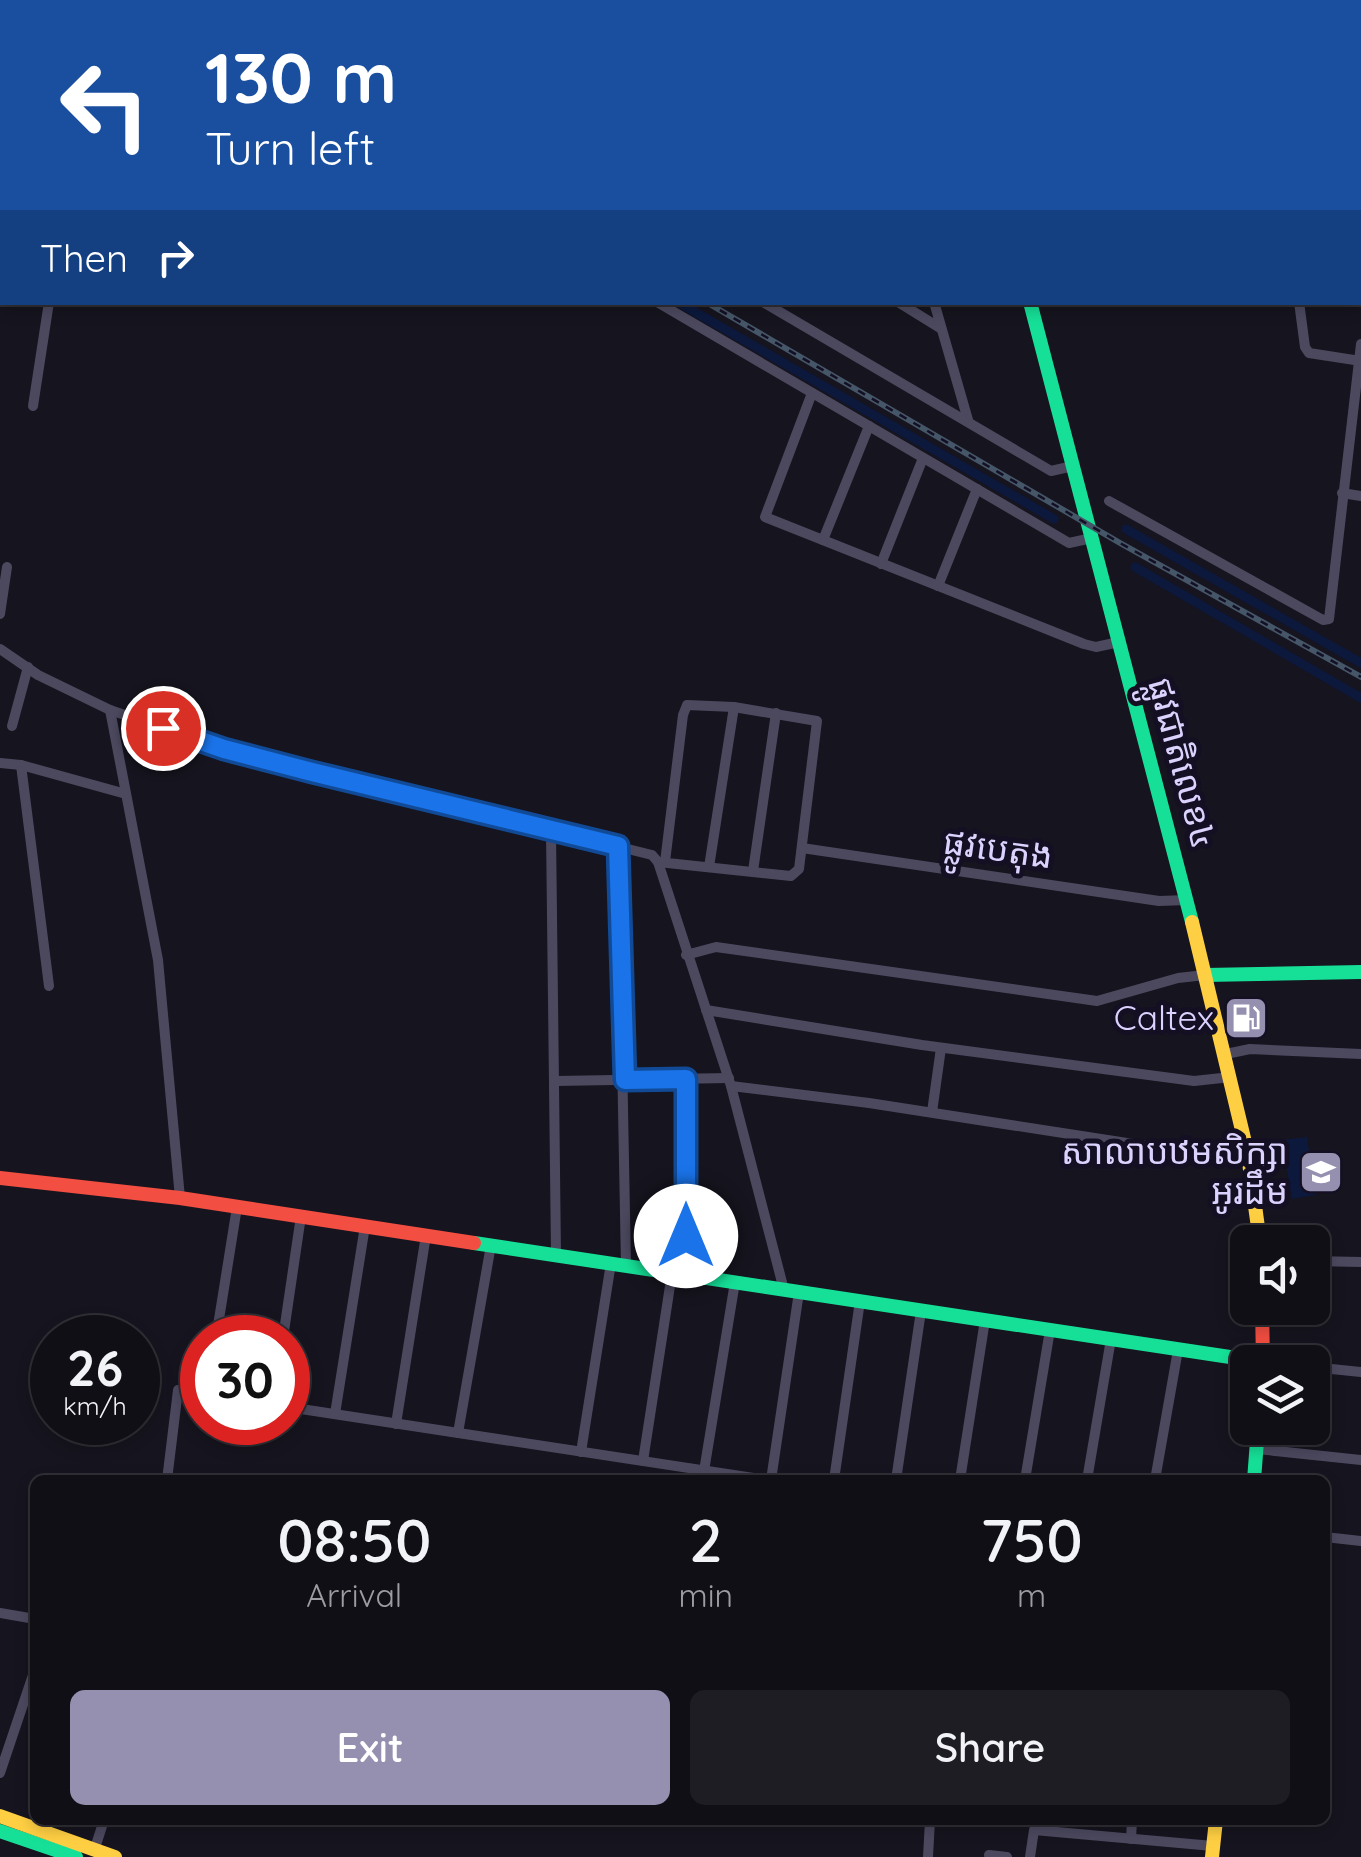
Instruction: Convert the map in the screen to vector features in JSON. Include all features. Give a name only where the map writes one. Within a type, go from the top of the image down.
[{"type":"main road","name":"ផ្លូវជាតិលេខ៤","points":[[1031,305],[1226,1054],[1248,1155],[1258,1225]]},
{"type":"main road","points":[[1204,975],[1361,972]]},
{"type":"main road","points":[[0,1178],[236,1206],[1230,1357]]},
{"type":"main road","points":[[1254,1475],[1257,1445]]},
{"type":"main road","points":[[0,1816],[30,1822]]},
{"type":"main road","points":[[44,1825],[114,1857]]},
{"type":"main road","points":[[1212,1851],[1215,1825]]},
{"type":"main road","points":[[0,1831],[76,1857]]},
{"type":"street","points":[[33,406],[49,305]]},
{"type":"street","points":[[661,305],[1070,543],[1092,538]]},
{"type":"street","points":[[903,305],[941,328]]},
{"type":"street","points":[[935,305],[968,420]]},
{"type":"street","points":[[1299,305],[1309,353],[1360,361]]},
{"type":"street","points":[[784,308],[1051,471],[1073,466]]},
{"type":"street","points":[[1109,500],[1323,620],[1330,615],[1361,344]]},
{"type":"street","points":[[812,393],[765,518],[1084,644],[1096,647],[1119,642]]},
{"type":"street","points":[[822,540],[868,426]]},
{"type":"street","points":[[881,564],[923,458]]},
{"type":"street","points":[[938,586],[976,489]]},
{"type":"street","points":[[1342,493],[1361,496]]},
{"type":"street","points":[[0,614],[8,568]]},
{"type":"street","points":[[0,649],[110,710],[224,749],[551,832],[643,850],[662,862],[753,872],[795,874],[818,724],[814,720],[734,706],[695,704],[685,708],[662,862],[686,955],[730,1082],[792,1291],[770,1475]]},
{"type":"street","points":[[12,726],[28,667]]},
{"type":"street","points":[[709,867],[734,706]]},
{"type":"street","points":[[110,710],[158,960],[180,1198]]},
{"type":"street","points":[[753,872],[776,713]]},
{"type":"street","points":[[0,763],[21,765],[126,794]]},
{"type":"street","points":[[21,765],[49,986]]},
{"type":"street","points":[[551,832],[556,1255]]},
{"type":"street","points":[[581,1452],[619,1265],[625,1080],[618,846]]},
{"type":"street","name":"ផ្លូវបេតុង","points":[[802,848],[1159,901],[1187,900]]},
{"type":"street","points":[[686,955],[716,947],[1097,1001],[1178,978],[1204,975]]},
{"type":"street","points":[[706,1010],[941,1048],[1194,1081],[1231,1076]]},
{"type":"street","points":[[932,1112],[941,1048]]},
{"type":"street","points":[[1226,1054],[1250,1049],[1361,1054]]},
{"type":"street","points":[[643,1461],[679,1274],[686,1079]]},
{"type":"street","points":[[556,1081],[730,1082],[1224,1158],[1248,1155]]},
{"type":"street","points":[[219,1315],[236,1206]]},
{"type":"street","points":[[286,1315],[301,1216]]},
{"type":"street","points":[[335,1414],[364,1226]]},
{"type":"street","points":[[396,1424],[426,1235]]},
{"type":"street","points":[[458,1433],[491,1245]]},
{"type":"street","points":[[1330,1261],[1361,1262]]},
{"type":"street","points":[[704,1470],[735,1282]]},
{"type":"street","points":[[835,1475],[860,1301]]},
{"type":"street","points":[[897,1475],[921,1310]]},
{"type":"street","points":[[961,1475],[986,1320]]},
{"type":"street","points":[[1026,1475],[1050,1330]]},
{"type":"street","points":[[1088,1475],[1111,1340]]},
{"type":"street","points":[[1156,1475],[1178,1350]]},
{"type":"street","points":[[1330,1369],[1361,1372]]},
{"type":"street","points":[[168,1475],[180,1390]]},
{"type":"street","points":[[310,1410],[736,1475]]},
{"type":"street","points":[[1257,1449],[1361,1460]]},
{"type":"street","points":[[1330,1537],[1361,1541]]},
{"type":"street","points":[[0,1613],[30,1618]]},
{"type":"street","points":[[0,1773],[30,1683]]},
{"type":"street","points":[[95,1848],[102,1825]]},
{"type":"street","points":[[928,1857],[930,1825]]},
{"type":"street","points":[[1030,1857],[1036,1825],[1212,1851]]},
{"type":"street","points":[[1131,1839],[1132,1825]]},
{"type":"street","points":[[989,1855],[1007,1857]]},
{"type":"water","points":[[1307,1137],[1315,1195],[1292,1199],[1282,1140]]},
{"type":"waterway","points":[[683,305],[1054,519]]},
{"type":"waterway","points":[[1126,529],[1361,663]]},
{"type":"waterway","points":[[1135,567],[1361,698]]},
{"type":"railway","points":[[711,305],[1120,543],[1361,677]]},
{"type":"traffic: fast","points":[[1031,305],[1192,922]]},
{"type":"traffic: fast","points":[[1205,975],[1361,972]]},
{"type":"traffic: fast","points":[[474,1243],[1230,1357]]},
{"type":"traffic: fast","points":[[1254,1475],[1257,1445]]},
{"type":"traffic: fast","points":[[0,1831],[76,1857]]},
{"type":"traffic: slow","points":[[1192,922],[1248,1155],[1258,1225]]},
{"type":"traffic: slow","points":[[0,1816],[115,1857]]},
{"type":"traffic: slow","points":[[1212,1857],[1215,1825]]},
{"type":"traffic: jam","points":[[0,1178],[180,1198],[474,1243]]},
{"type":"traffic: jam","points":[[1262,1325],[1263,1345]]},
{"type":"place","name":"Caltex","points":[[1246,1018]]},
{"type":"place","name":"សាលាបឋមសិក្សា អូរដឹម","points":[[1321,1172]]},
{"type":"route","points":[[163,728],[312,772],[618,846],[625,1080],[686,1079],[686,1236]]}]
